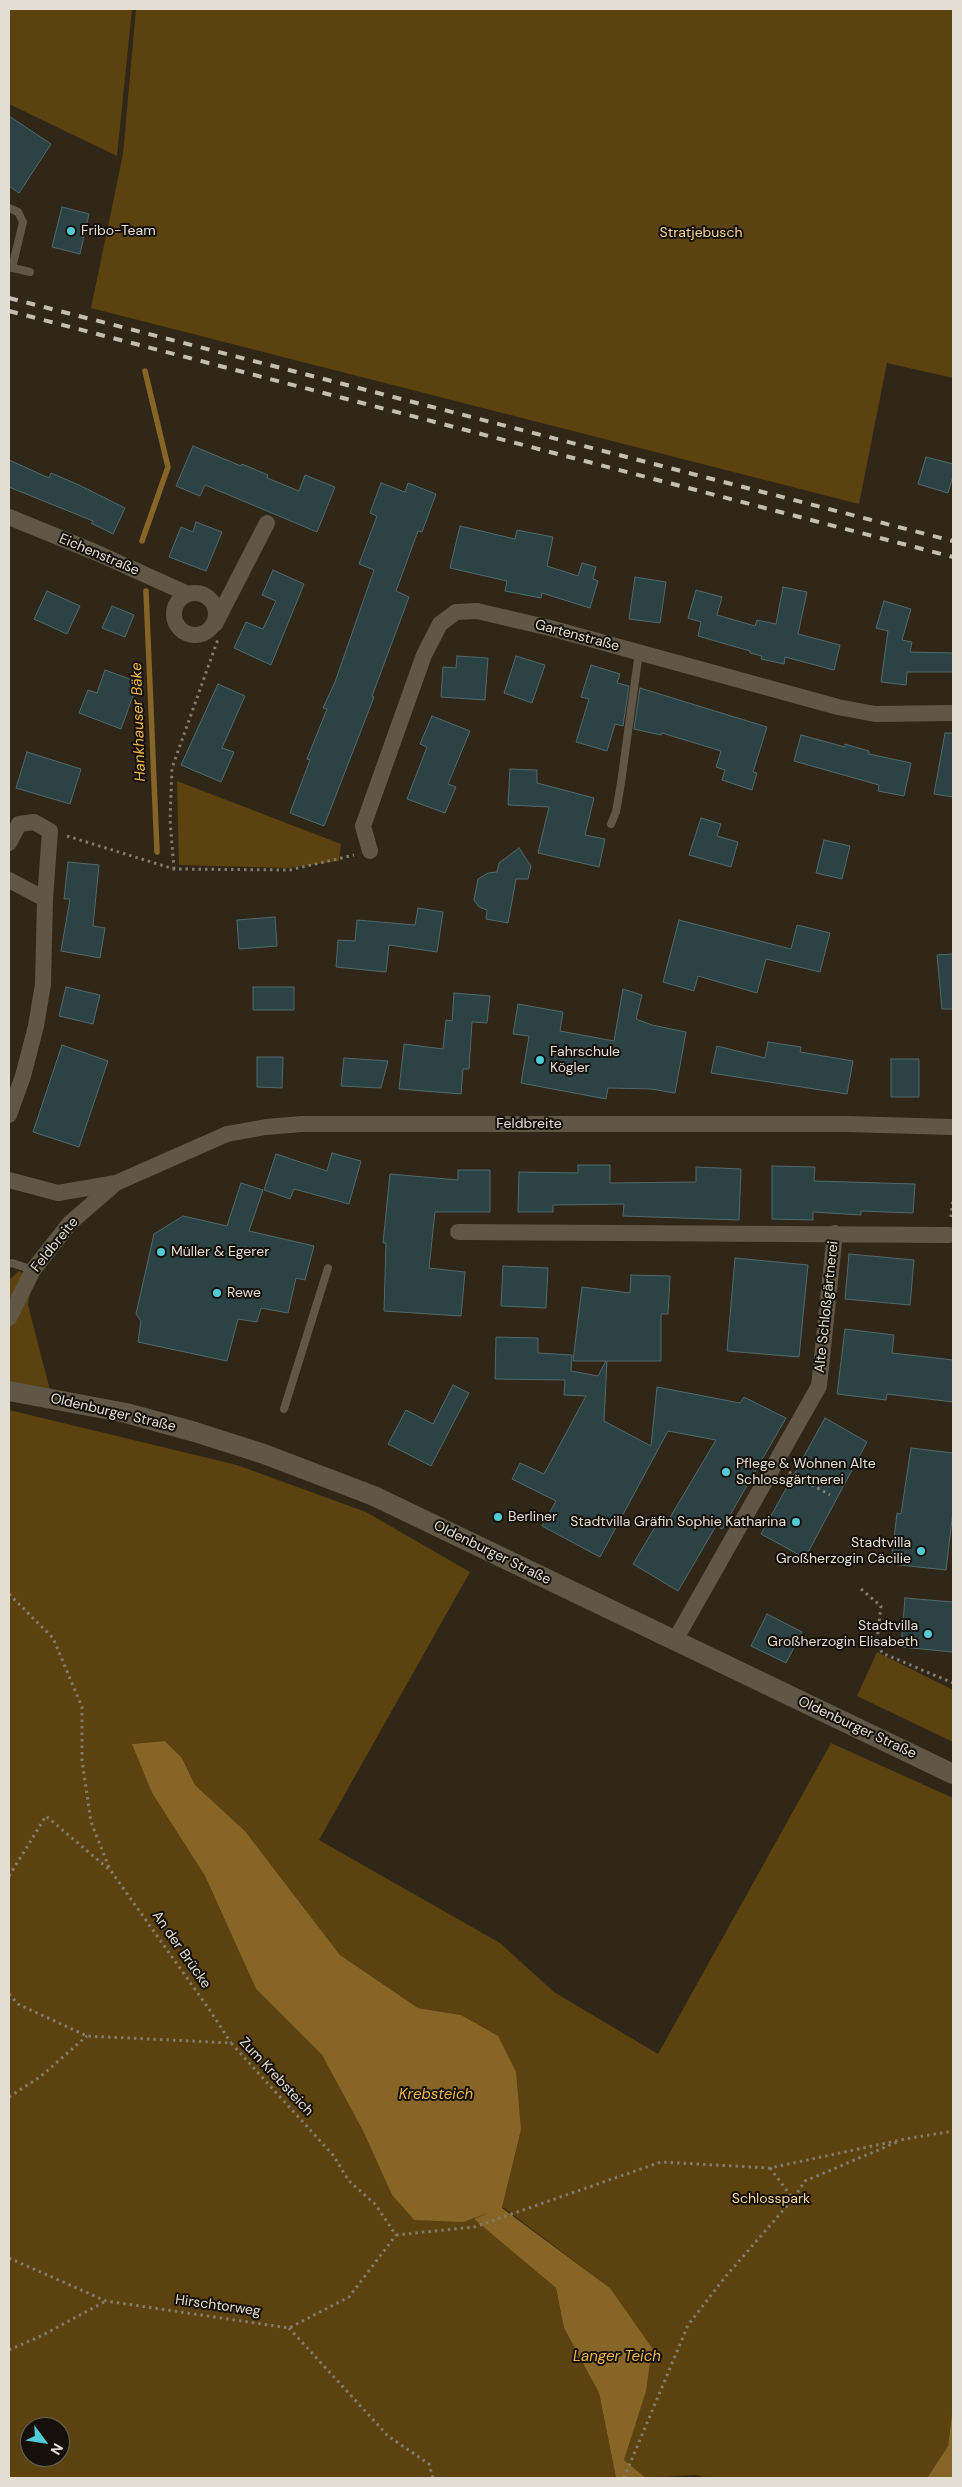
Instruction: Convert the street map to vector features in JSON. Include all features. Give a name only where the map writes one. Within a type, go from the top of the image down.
[{"type":"street","name":"Eichenstraße","points":[[9,517],[97,553],[188,594],[204,594],[213,602],[216,613],[213,624]]},
{"type":"street","points":[[188,594],[180,599],[176,605],[174,612],[177,626],[182,631],[195,635],[203,634],[213,624],[218,623],[267,523]]},
{"type":"street","name":"Gartenstraße","points":[[370,851],[363,826],[424,655],[440,624],[456,612],[477,610],[848,709],[875,714],[953,713]]},
{"type":"street","points":[[9,843],[14,822],[34,822],[50,830],[45,899],[43,984],[36,1026],[9,1115]]},
{"type":"street","points":[[9,880],[45,899]]},
{"type":"street","name":"Feldbreite","points":[[9,1180],[58,1193],[116,1183],[227,1134],[266,1127],[302,1124],[846,1124],[953,1127]]},
{"type":"street","name":"Feldbreite","points":[[9,1318],[33,1270],[70,1223],[116,1183]]},
{"type":"street","name":"Alte Schloßgärtnerei","points":[[458,1232],[835,1233],[949,1236]]},
{"type":"street","name":"Alte Schloßgärtnerei","points":[[674,1642],[819,1386],[835,1233]]},
{"type":"street","name":"Oldenburger Straße","points":[[9,1391],[126,1413],[264,1454],[374,1496],[674,1642],[953,1774]]},
{"type":"lane","points":[[9,208],[18,212],[23,222],[10,267],[30,272]]},
{"type":"lane","points":[[611,824],[616,812],[621,783],[639,652]]},
{"type":"lane","points":[[9,1264],[12,1263],[33,1270]]},
{"type":"lane","points":[[284,1409],[328,1268]]},
{"type":"path","points":[[174,869],[170,820],[172,768],[218,640],[213,624]]},
{"type":"path","points":[[50,830],[174,869],[290,870],[370,851]]},
{"type":"path","points":[[774,1464],[830,1495]]},
{"type":"path","points":[[861,1589],[881,1606],[877,1641],[882,1653],[953,1683]]},
{"type":"path","points":[[9,1594],[53,1638],[82,1706],[82,1760],[92,1822],[111,1871]]},
{"type":"path","points":[[9,1876],[46,1816],[111,1871]]},
{"type":"path","name":"An der Brücke","points":[[111,1871],[231,2043]]},
{"type":"path","points":[[9,1994],[18,2004],[87,2036],[40,2077],[9,2097]]},
{"type":"path","name":"Zum Krebsteich","points":[[87,2036],[231,2043],[333,2155],[349,2181],[375,2204],[396,2235]]},
{"type":"path","points":[[433,2478],[429,2464],[388,2436],[288,2328],[350,2297],[396,2235],[474,2227],[661,2162],[770,2168],[905,2139],[953,2132]]},
{"type":"path","points":[[624,2478],[688,2325],[805,2181],[905,2139]]},
{"type":"path","points":[[770,2168],[793,2198]]},
{"type":"path","name":"Hirschtorweg","points":[[9,2258],[106,2301],[288,2328]]},
{"type":"path","points":[[9,2350],[41,2336],[106,2301]]},
{"type":"green space","points":[[9,9],[132,9],[117,156],[9,104]]},
{"type":"green space","name":"Stratjebusch","points":[[136,9],[953,9],[953,378],[887,363],[859,504],[91,308],[123,154]]},
{"type":"green space","points":[[177,781],[341,844],[339,861],[289,868],[179,865]]},
{"type":"green space","points":[[33,1270],[28,1305],[52,1398],[9,1391],[9,1321]]},
{"type":"green space","points":[[19,1271],[26,1274],[9,1305],[9,1280]]},
{"type":"green space","name":"Schlosspark","points":[[9,1410],[237,1465],[366,1512],[470,1572],[319,1840],[500,1943],[554,1992],[658,2054],[831,1743],[953,1798],[953,2404],[948,2446],[927,2478],[709,2478],[696,2475],[646,2478],[624,2460],[629,2442],[626,2312],[610,2288],[504,2208],[475,2219],[556,2288],[564,2328],[599,2393],[616,2478],[9,2478]],"holes":[[[165,1741],[182,1758],[195,1785],[245,1831],[340,1955],[418,2008],[461,2015],[521,2130],[502,2208],[414,2220],[392,2195],[363,2131],[322,2055],[256,1989],[205,1876],[152,1793],[133,1744]]]},
{"type":"green space","points":[[877,1652],[953,1690],[953,1742],[857,1696]]},
{"type":"water","name":"Krebsteich","points":[[165,1741],[182,1758],[195,1785],[245,1831],[340,1955],[418,2008],[461,2015],[498,2036],[516,2072],[521,2130],[502,2208],[610,2288],[652,2348],[646,2391],[624,2460],[646,2478],[616,2478],[599,2393],[564,2328],[556,2288],[474,2219],[491,2212],[463,2222],[414,2220],[392,2195],[363,2131],[322,2055],[256,1989],[205,1876],[152,1793],[132,1744]]},
{"type":"water","points":[[953,2404],[953,2478],[927,2478],[948,2446]]},
{"type":"building","points":[[9,116],[51,144],[19,193],[9,186]]},
{"type":"building","name":"Fribo-Team","points":[[62,207],[89,214],[80,254],[52,247]]},
{"type":"building","points":[[193,446],[268,475],[267,478],[299,491],[305,475],[335,487],[317,532],[205,485],[200,496],[176,486]]},
{"type":"building","points":[[926,457],[953,464],[953,476],[948,493],[918,484]]},
{"type":"building","points":[[9,460],[49,478],[51,473],[125,508],[113,534],[91,523],[93,521],[9,487]]},
{"type":"building","points":[[381,483],[405,492],[408,483],[436,494],[422,532],[418,531],[396,591],[409,597],[372,696],[374,697],[324,826],[290,813],[310,760],[307,759],[327,709],[323,708],[335,682],[374,570],[359,564],[377,516],[370,513]]},
{"type":"building","points":[[196,522],[222,532],[206,571],[169,557],[181,527],[193,532]]},
{"type":"building","points":[[460,526],[515,539],[517,530],[553,537],[547,566],[578,576],[582,563],[596,567],[593,579],[598,581],[590,608],[542,593],[541,598],[505,591],[507,581],[450,568]]},
{"type":"building","points":[[273,570],[304,584],[271,665],[234,648],[246,622],[263,629],[276,601],[262,595]]},
{"type":"building","points":[[635,577],[666,582],[660,623],[629,619]]},
{"type":"building","points":[[783,587],[807,592],[798,634],[840,645],[834,670],[785,657],[784,664],[761,659],[762,656],[750,653],[750,651],[698,636],[701,622],[688,618],[696,590],[722,597],[717,615],[755,626],[757,620],[776,624]]},
{"type":"building","points":[[47,591],[80,606],[67,634],[34,619]]},
{"type":"building","points":[[884,601],[911,609],[902,640],[912,642],[910,652],[953,653],[953,672],[907,672],[906,685],[881,682],[888,631],[876,628]]},
{"type":"building","points":[[112,606],[134,615],[125,637],[102,628]]},
{"type":"building","points":[[457,656],[488,658],[485,700],[441,697],[443,667],[456,668]]},
{"type":"building","points":[[516,656],[545,665],[532,703],[504,693]]},
{"type":"building","points":[[591,665],[620,674],[617,683],[629,686],[623,726],[615,724],[607,751],[576,742],[589,699],[581,697]]},
{"type":"building","points":[[105,670],[138,682],[121,729],[79,713],[88,690],[97,693]]},
{"type":"building","points":[[218,684],[245,696],[222,748],[234,752],[221,782],[181,765]]},
{"type":"building","points":[[640,688],[767,727],[753,772],[757,773],[752,790],[722,780],[725,770],[716,767],[721,751],[662,733],[661,735],[634,729]]},
{"type":"building","points":[[432,716],[470,731],[448,784],[456,787],[445,813],[407,799],[427,747],[420,744]]},
{"type":"building","points":[[945,733],[953,733],[953,797],[934,794]]},
{"type":"building","points":[[801,735],[845,747],[845,744],[869,751],[869,754],[911,763],[904,796],[878,791],[879,785],[794,761]]},
{"type":"building","points":[[27,752],[81,769],[70,804],[16,788]]},
{"type":"building","points":[[510,769],[537,770],[537,783],[594,798],[585,835],[605,839],[599,867],[538,853],[549,807],[508,805]]},
{"type":"building","points":[[701,818],[721,824],[717,836],[738,842],[731,867],[689,855]]},
{"type":"building","points":[[824,840],[850,846],[842,879],[816,873]]},
{"type":"building","points":[[519,848],[531,866],[528,879],[516,879],[508,923],[486,919],[487,910],[479,907],[474,900],[478,879],[488,873],[497,872],[499,863]]},
{"type":"building","points":[[68,862],[99,865],[93,926],[105,928],[100,958],[61,951],[70,899],[64,899]]},
{"type":"building","points":[[418,908],[443,912],[437,952],[389,945],[386,972],[336,967],[338,940],[355,941],[357,920],[415,925]]},
{"type":"building","points":[[275,917],[277,946],[239,949],[237,920]]},
{"type":"building","points":[[679,920],[791,949],[797,925],[830,933],[820,972],[766,959],[757,993],[698,976],[694,991],[663,982]]},
{"type":"building","points":[[953,954],[953,1009],[942,1009],[937,955]]},
{"type":"building","points":[[66,987],[100,995],[93,1024],[59,1016]]},
{"type":"building","points":[[253,987],[294,987],[294,1010],[253,1010]]},
{"type":"building","points":[[623,989],[642,995],[636,1019],[652,1025],[686,1032],[675,1093],[651,1089],[608,1088],[606,1099],[521,1083],[529,1036],[513,1034],[518,1004],[563,1012],[560,1031],[614,1041]]},
{"type":"building","points":[[454,993],[490,996],[487,1023],[472,1022],[469,1069],[463,1069],[461,1094],[399,1089],[404,1044],[443,1049],[446,1020],[452,1021]]},
{"type":"building","points":[[768,1042],[801,1047],[800,1052],[853,1061],[847,1094],[711,1073],[717,1046],[765,1058]]},
{"type":"building","points":[[62,1045],[108,1061],[79,1147],[33,1132]]},
{"type":"building","points":[[257,1057],[283,1057],[282,1088],[257,1087]]},
{"type":"building","points":[[344,1058],[388,1061],[381,1088],[341,1086]]},
{"type":"building","points":[[891,1059],[919,1059],[919,1097],[891,1097]]},
{"type":"building","points":[[332,1153],[361,1161],[349,1204],[294,1189],[290,1199],[264,1190],[276,1154],[327,1171]]},
{"type":"building","points":[[578,1165],[610,1165],[610,1183],[696,1182],[696,1167],[741,1169],[739,1220],[623,1216],[624,1204],[553,1205],[553,1212],[518,1212],[519,1172],[578,1173]]},
{"type":"building","points":[[772,1166],[815,1167],[814,1181],[915,1184],[913,1213],[861,1211],[861,1215],[813,1212],[813,1220],[772,1219]]},
{"type":"building","points":[[458,1170],[490,1170],[490,1212],[435,1212],[429,1268],[465,1272],[461,1316],[384,1311],[386,1243],[383,1243],[390,1174],[458,1180]]},
{"type":"building","name":"Rewe","points":[[241,1183],[263,1190],[249,1231],[314,1246],[305,1280],[296,1278],[288,1313],[261,1308],[257,1322],[238,1319],[227,1361],[138,1342],[141,1321],[136,1314],[154,1234],[183,1216],[227,1226]]},
{"type":"building","points":[[849,1254],[914,1260],[910,1305],[845,1299]]},
{"type":"building","points":[[735,1258],[808,1265],[799,1357],[727,1351]]},
{"type":"building","points":[[503,1266],[548,1268],[546,1308],[501,1306]]},
{"type":"building","points":[[631,1275],[670,1276],[668,1314],[661,1314],[661,1361],[607,1361],[604,1421],[651,1446],[657,1387],[740,1403],[744,1397],[786,1418],[722,1529],[716,1526],[678,1591],[633,1564],[658,1522],[665,1526],[716,1440],[668,1431],[600,1557],[542,1526],[556,1501],[512,1479],[520,1463],[544,1474],[586,1396],[564,1395],[565,1380],[495,1379],[496,1337],[538,1338],[538,1353],[572,1355],[571,1371],[598,1376],[606,1361],[573,1361],[582,1287],[630,1293]]},
{"type":"building","points":[[845,1329],[894,1335],[892,1353],[953,1360],[953,1402],[887,1394],[886,1400],[837,1394]]},
{"type":"building","points":[[453,1385],[469,1393],[431,1466],[388,1444],[406,1410],[433,1424]]},
{"type":"building","points":[[825,1418],[867,1442],[805,1558],[761,1534]]},
{"type":"building","points":[[911,1448],[953,1453],[953,1511],[946,1570],[891,1564],[897,1513],[901,1514]]},
{"type":"building","name":"Stadtvilla Großherzogin Elisabeth","points":[[905,1598],[953,1602],[953,1652],[901,1647]]},
{"type":"building","points":[[767,1614],[802,1632],[786,1663],[751,1646]]},
{"type":"waterway","name":"Hankhauser Bäke","points":[[142,541],[168,467],[145,371]]},
{"type":"waterway","name":"Hankhauser Bäke","points":[[146,591],[157,852]]},
{"type":"railway","points":[[9,298],[953,541]]},
{"type":"railway","points":[[9,311],[953,557]]},
{"type":"place","name":"Fribo-Team","points":[[71,231]]},
{"type":"place","name":"Fahrschule Kögler","points":[[540,1060]]},
{"type":"place","name":"Müller & Egerer","points":[[161,1252]]},
{"type":"place","name":"Rewe","points":[[217,1293]]},
{"type":"place","name":"Pflege & Wohnen Alte Schlossgärtnerei","points":[[726,1472]]},
{"type":"place","name":"Berliner","points":[[498,1517]]},
{"type":"place","name":"Stadtvilla Gräfin Sophie Katharina","points":[[796,1522]]},
{"type":"place","name":"Stadtvilla Großherzogin Cäcilie","points":[[921,1551]]},
{"type":"place","name":"Stadtvilla Großherzogin Elisabeth","points":[[928,1634]]},
{"type":"water label","name":"Langer Teich","points":[[617,2357]]}]
